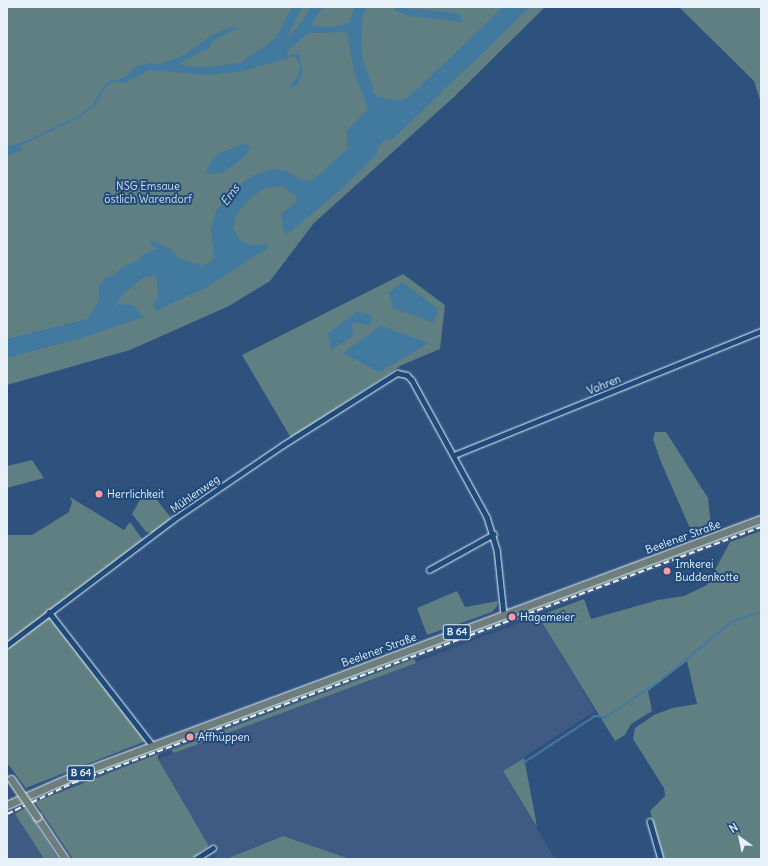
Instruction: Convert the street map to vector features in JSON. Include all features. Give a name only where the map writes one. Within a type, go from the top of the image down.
[{"type":"main road","name":"Beelener Straße","points":[[7,805],[62,780],[761,519]]},
{"type":"main road","points":[[9,777],[65,859]]},
{"type":"street","name":"Vohren","points":[[454,456],[761,331]]},
{"type":"street","name":"Mühlenweg","points":[[7,646],[49,612],[94,582],[174,520],[276,449],[392,374],[402,373],[412,380],[454,456]]},
{"type":"street","points":[[454,456],[494,534],[504,615]]},
{"type":"street","points":[[429,570],[494,534]]},
{"type":"street","points":[[49,612],[153,746]]},
{"type":"street","points":[[650,821],[661,859]]},
{"type":"street","points":[[196,859],[213,848]]},
{"type":"shaded area","points":[[761,526],[761,529],[640,575],[66,789],[15,814],[44,859],[7,859],[7,813],[43,795]]},
{"type":"shaded area","points":[[538,616],[595,711],[503,771],[555,859],[348,859],[283,836],[226,859],[217,859],[158,759]]},
{"type":"green space","name":"NSG Emsaue östlich Warendorf","points":[[7,7],[545,7],[455,96],[314,223],[270,281],[229,306],[130,350],[7,385]]},
{"type":"green space","points":[[679,7],[761,7],[761,103],[754,81]]},
{"type":"green space","points":[[403,274],[445,305],[440,349],[402,365],[291,438],[242,355]]},
{"type":"green space","points":[[655,432],[666,432],[708,498],[711,527],[697,533],[689,526],[661,462],[653,439]]},
{"type":"green space","points":[[32,460],[44,478],[7,488],[7,466]]},
{"type":"green space","points":[[147,487],[171,518],[152,533],[146,532],[132,514]]},
{"type":"green space","points":[[70,497],[124,530],[130,522],[143,540],[7,643],[7,535],[32,535],[69,512],[72,502]]},
{"type":"green space","points":[[761,524],[761,526],[32,798],[78,778]]},
{"type":"green space","points":[[761,531],[761,859],[664,859],[650,811],[665,796],[664,788],[633,739],[635,728],[654,715],[672,708],[697,704],[687,661],[648,691],[652,711],[631,724],[625,735],[615,741],[538,616],[584,599],[591,619],[658,600],[684,596],[707,585],[730,542]]},
{"type":"green space","points":[[457,591],[465,607],[498,601],[497,606],[492,612],[427,635],[417,608]]},
{"type":"green space","points":[[50,617],[146,741],[26,788],[7,763],[7,648],[44,618]]},
{"type":"green space","points":[[414,659],[416,663],[174,753],[171,750]]},
{"type":"green space","points":[[158,754],[158,759],[209,846],[191,859],[73,859],[35,802]]},
{"type":"green space","points":[[524,758],[533,805],[537,827],[503,771]]},
{"type":"green space","points":[[25,808],[58,859],[44,859],[15,814]]},
{"type":"green space","points":[[283,836],[347,858],[348,859],[226,859]]},
{"type":"water","name":"Ems","points":[[292,7],[302,7],[287,37],[298,27],[311,7],[323,7],[311,25],[327,28],[349,23],[355,7],[367,7],[363,15],[361,41],[362,57],[373,87],[372,91],[376,96],[393,100],[404,100],[503,7],[530,7],[392,140],[385,140],[378,147],[377,154],[344,187],[285,236],[281,214],[296,202],[296,196],[282,186],[265,188],[246,202],[235,218],[233,229],[241,241],[252,245],[266,244],[268,248],[205,288],[156,311],[153,304],[158,298],[157,280],[154,275],[143,278],[122,295],[114,309],[119,304],[133,305],[143,317],[85,337],[7,358],[7,339],[87,319],[99,300],[100,285],[107,276],[113,276],[124,266],[139,260],[141,256],[158,248],[150,244],[150,240],[171,249],[177,257],[193,263],[202,266],[210,262],[214,257],[211,229],[216,211],[234,189],[252,176],[273,169],[286,171],[302,180],[313,180],[347,149],[347,131],[368,108],[354,72],[347,32],[308,33],[288,51],[287,55],[299,54],[303,71],[298,84],[287,91],[300,72],[300,64],[295,56],[243,71],[209,75],[149,70],[125,83],[111,82],[125,77],[135,67],[148,63],[160,64],[184,55],[209,37],[228,28],[240,27],[214,40],[209,48],[178,64],[201,68],[240,63],[276,38]]},
{"type":"water","points":[[394,7],[456,13],[461,15],[462,22],[409,16],[396,11]]},
{"type":"water","points":[[17,144],[23,150],[7,156],[7,147]]},
{"type":"water","points":[[242,144],[250,146],[248,154],[222,173],[208,174],[206,172],[211,162],[218,154]]},
{"type":"water","points":[[402,282],[438,309],[434,323],[393,308],[389,293]]},
{"type":"water","points":[[357,312],[372,315],[371,325],[352,323],[353,336],[331,350],[328,333]]},
{"type":"water","points":[[381,326],[429,343],[379,372],[343,353]]},
{"type":"waterway","points":[[17,146],[75,119],[94,105],[104,88],[111,82]]},
{"type":"waterway","points":[[522,764],[595,716],[606,717],[661,680],[733,621],[761,612]]},
{"type":"railway","points":[[7,814],[73,783],[761,527]]},
{"type":"place","name":"Herrlichkeit","points":[[99,494]]},
{"type":"place","name":"Imkerei Buddenkotte","points":[[667,571]]},
{"type":"place","name":"Hagemeier","points":[[512,617]]},
{"type":"place","name":"Affhüppen","points":[[190,737]]}]
